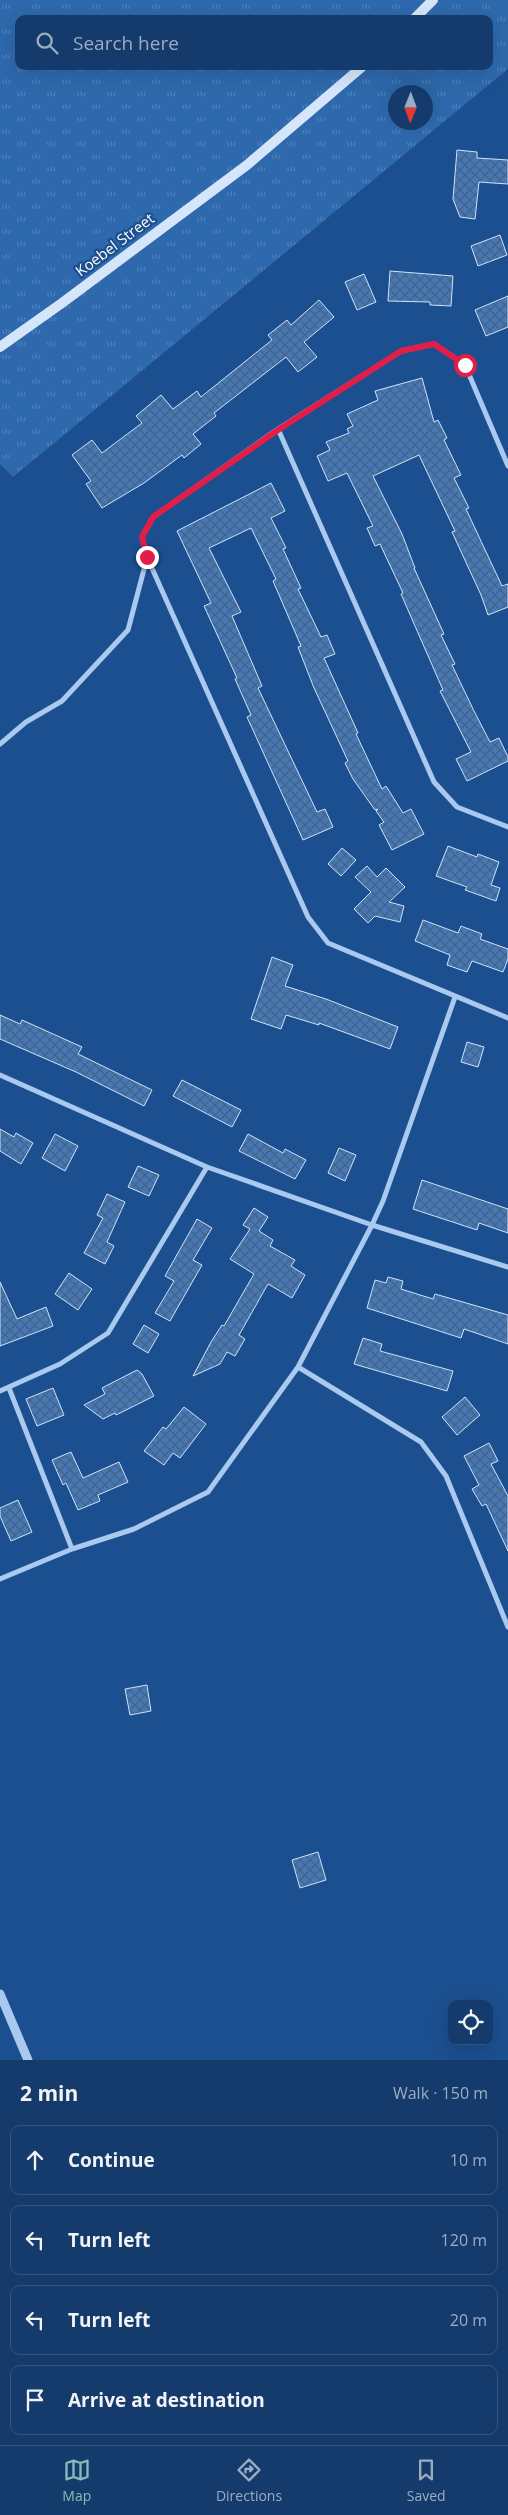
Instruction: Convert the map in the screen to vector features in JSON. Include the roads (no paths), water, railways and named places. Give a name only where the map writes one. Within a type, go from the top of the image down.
[{"type":"main road","points":[[418,15],[433,0]]},
{"type":"main road","name":"Koebel Street","points":[[0,347],[247,165],[359,70]]},
{"type":"street","points":[[508,466],[465,365],[434,344],[401,351],[278,430],[153,517],[142,537],[147,557],[308,917],[328,943],[508,1018]]},
{"type":"street","points":[[278,430],[434,782],[457,807],[508,827]]},
{"type":"street","points":[[0,744],[26,722],[62,701],[128,630],[147,557]]},
{"type":"street","points":[[0,1579],[72,1549],[134,1529],[208,1492],[298,1366],[372,1225],[383,1202],[455,997]]},
{"type":"street","points":[[0,1076],[207,1167],[372,1225],[508,1267]]},
{"type":"street","points":[[0,1391],[60,1364],[108,1333],[207,1167]]},
{"type":"street","points":[[298,1366],[421,1442],[446,1476],[508,1627]]},
{"type":"street","points":[[9,1388],[72,1549]]},
{"type":"street","points":[[0,1994],[28,2060]]}]
